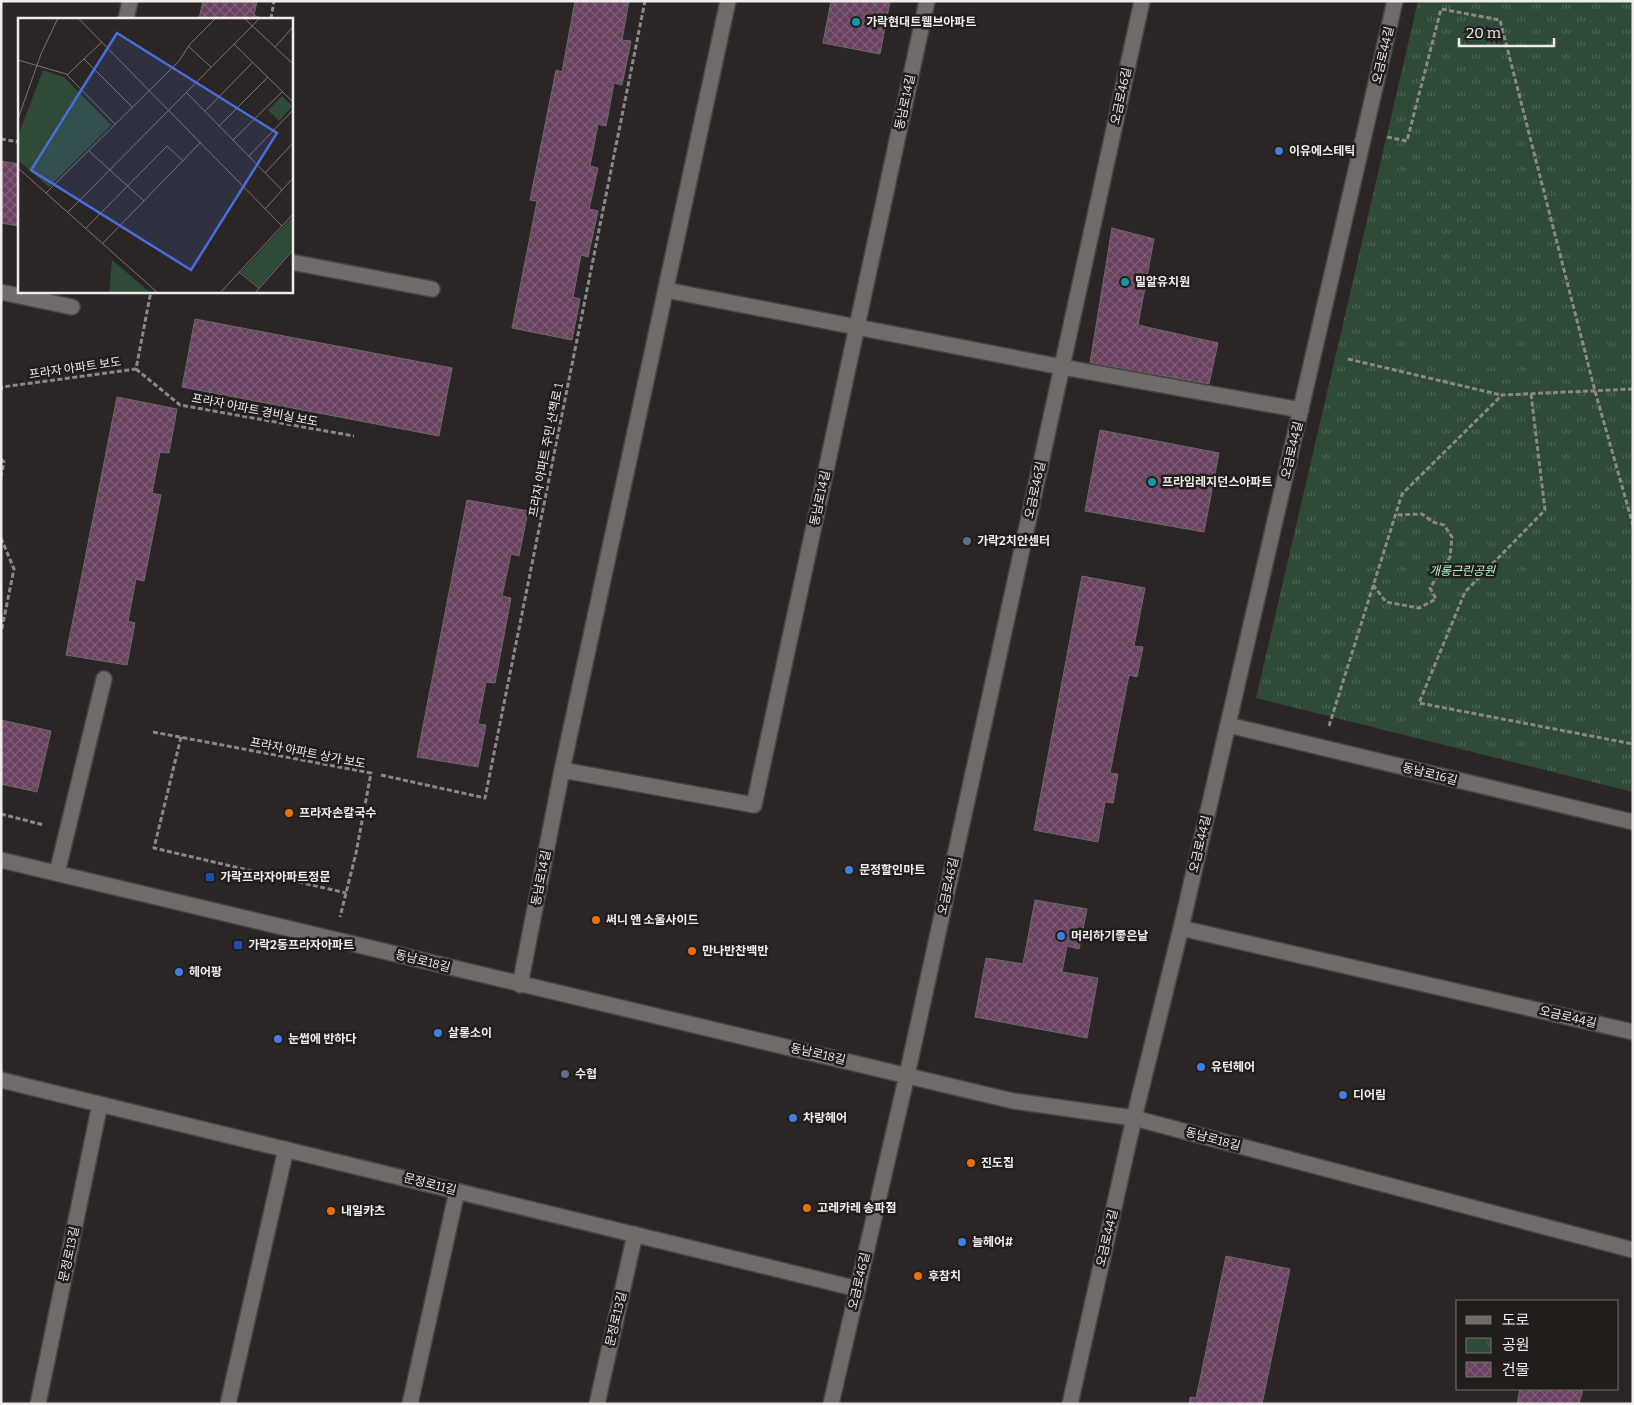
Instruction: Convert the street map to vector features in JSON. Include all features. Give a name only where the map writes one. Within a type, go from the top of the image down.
[{"type":"street","points":[[126,18],[130,1]]},
{"type":"street","name":"동남로14길","points":[[520,985],[562,770],[728,1]]},
{"type":"street","name":"동남로14길","points":[[562,770],[754,805],[927,1]]},
{"type":"street","name":"오금로46길","points":[[831,1404],[907,1074],[1142,1]]},
{"type":"street","name":"오금로44길","points":[[1070,1404],[1134,1118],[1181,928],[1396,1]]},
{"type":"street","points":[[292,262],[432,289]]},
{"type":"street","points":[[666,290],[1062,367],[1301,410]]},
{"type":"street","points":[[1,292],[72,307]]},
{"type":"street","points":[[57,873],[104,679]]},
{"type":"street","name":"동남로16길","points":[[1228,725],[1633,822]]},
{"type":"street","name":"동남로18길","points":[[1,860],[520,985],[907,1074],[1013,1101],[1134,1118],[1633,1250]]},
{"type":"street","name":"오금로44길","points":[[1181,928],[1633,1032]]},
{"type":"street","name":"문정로11길","points":[[1,1080],[858,1289]]},
{"type":"street","name":"문정로13길","points":[[38,1404],[100,1104]]},
{"type":"street","points":[[228,1404],[286,1149]]},
{"type":"street","points":[[410,1404],[457,1191]]},
{"type":"street","name":"문정로13길","points":[[597,1404],[635,1234]]},
{"type":"path","points":[[271,18],[274,1]]},
{"type":"path","name":"프라자 아파트 주민 산책로 1","points":[[381,775],[485,798],[645,1]]},
{"type":"path","points":[[1365,134],[1407,141],[1441,9],[1500,20],[1595,391],[1633,526]]},
{"type":"path","points":[[1,138],[18,142]]},
{"type":"path","name":"프라자 아파트 보도","points":[[1,391],[2,387],[136,369],[151,292]]},
{"type":"path","points":[[1348,359],[1502,395],[1633,389]]},
{"type":"path","name":"프라자 아파트 경비실 보도","points":[[136,369],[180,404],[354,436]]},
{"type":"path","points":[[1531,394],[1545,510],[1465,592],[1419,703],[1633,744]]},
{"type":"path","points":[[1323,748],[1402,494],[1502,395]]},
{"type":"path","points":[[1,459],[4,462],[1,476]]},
{"type":"path","points":[[1374,585],[1386,602],[1419,608],[1436,599],[1430,588],[1450,557],[1452,537],[1444,525],[1433,522],[1422,514],[1396,515]]},
{"type":"path","points":[[1,538],[14,569],[1,633]]},
{"type":"path","name":"프라자 아파트 상가 보도","points":[[153,732],[371,774],[335,939]]},
{"type":"path","points":[[181,737],[154,848],[346,893]]},
{"type":"path","points":[[1,814],[68,830]]},
{"type":"green space","name":"개롱근린공원","points":[[1418,1],[1633,1],[1633,792],[1256,698]]},
{"type":"building","points":[[203,1],[257,1],[254,15],[261,18],[199,18]]},
{"type":"building","points":[[575,1],[629,1],[622,40],[631,41],[622,85],[614,83],[606,126],[598,124],[590,166],[598,168],[589,209],[598,211],[588,257],[581,255],[573,297],[580,299],[572,340],[512,328],[537,201],[530,200],[556,70],[562,72]]},
{"type":"building","name":"가락현대트웰브아파트","points":[[831,1],[890,1],[880,54],[823,43]]},
{"type":"building","points":[[1,161],[18,164],[18,226],[1,223]]},
{"type":"building","name":"밀알유치원","points":[[1112,228],[1154,239],[1138,325],[1218,343],[1209,384],[1090,363]]},
{"type":"building","points":[[195,319],[452,368],[439,436],[182,387]]},
{"type":"building","points":[[117,397],[177,409],[169,453],[160,452],[152,493],[161,495],[144,581],[136,579],[128,621],[135,623],[127,665],[66,655]]},
{"type":"building","name":"프라임레지던스아파트","points":[[1100,430],[1219,453],[1204,532],[1085,511]]},
{"type":"building","points":[[467,500],[528,511],[519,556],[511,554],[502,596],[511,598],[495,683],[486,682],[478,724],[486,725],[478,767],[417,757]]},
{"type":"building","points":[[1082,576],[1145,588],[1134,646],[1143,647],[1137,677],[1129,675],[1110,773],[1118,774],[1113,803],[1105,802],[1098,842],[1034,830]]},
{"type":"building","points":[[1,720],[51,731],[37,792],[1,784]]},
{"type":"building","points":[[1035,900],[1087,909],[1079,949],[1067,946],[1062,972],[1098,978],[1087,1038],[975,1017],[986,958],[1023,964]]},
{"type":"building","points":[[1226,1256],[1290,1269],[1262,1404],[1189,1404],[1190,1397],[1196,1398]]},
{"type":"building","points":[[1520,1390],[1583,1390],[1579,1404],[1517,1404]]},
{"type":"place","name":"가락현대트웰브아파트","points":[[856,22]]},
{"type":"place","name":"이유에스테틱","points":[[1279,151]]},
{"type":"place","name":"밀알유치원","points":[[1125,282]]},
{"type":"place","name":"프라임레지던스아파트","points":[[1152,482]]},
{"type":"place","name":"가락2치안센터","points":[[967,541]]},
{"type":"place","name":"프라자손칼국수","points":[[289,813]]},
{"type":"place","name":"문정할인마트","points":[[849,870]]},
{"type":"place","name":"가락프라자아파트정문","points":[[210,877]]},
{"type":"place","name":"써니 앤 소울사이드","points":[[596,920]]},
{"type":"place","name":"머리하기좋은날","points":[[1061,936]]},
{"type":"place","name":"가락2동프라자아파트","points":[[238,945]]},
{"type":"place","name":"만나반찬백반","points":[[692,951]]},
{"type":"place","name":"헤어팡","points":[[179,972]]},
{"type":"place","name":"살롱소이","points":[[438,1033]]},
{"type":"place","name":"눈썹에 반하다","points":[[278,1039]]},
{"type":"place","name":"유턴헤어","points":[[1201,1067]]},
{"type":"place","name":"수협","points":[[565,1074]]},
{"type":"place","name":"디어림","points":[[1343,1095]]},
{"type":"place","name":"차랑헤어","points":[[793,1118]]},
{"type":"place","name":"진도집","points":[[971,1163]]},
{"type":"place","name":"고레카레 송파점","points":[[807,1208]]},
{"type":"place","name":"내일카츠","points":[[331,1211]]},
{"type":"place","name":"늘헤어#","points":[[962,1242]]},
{"type":"place","name":"후참치","points":[[918,1276]]}]
